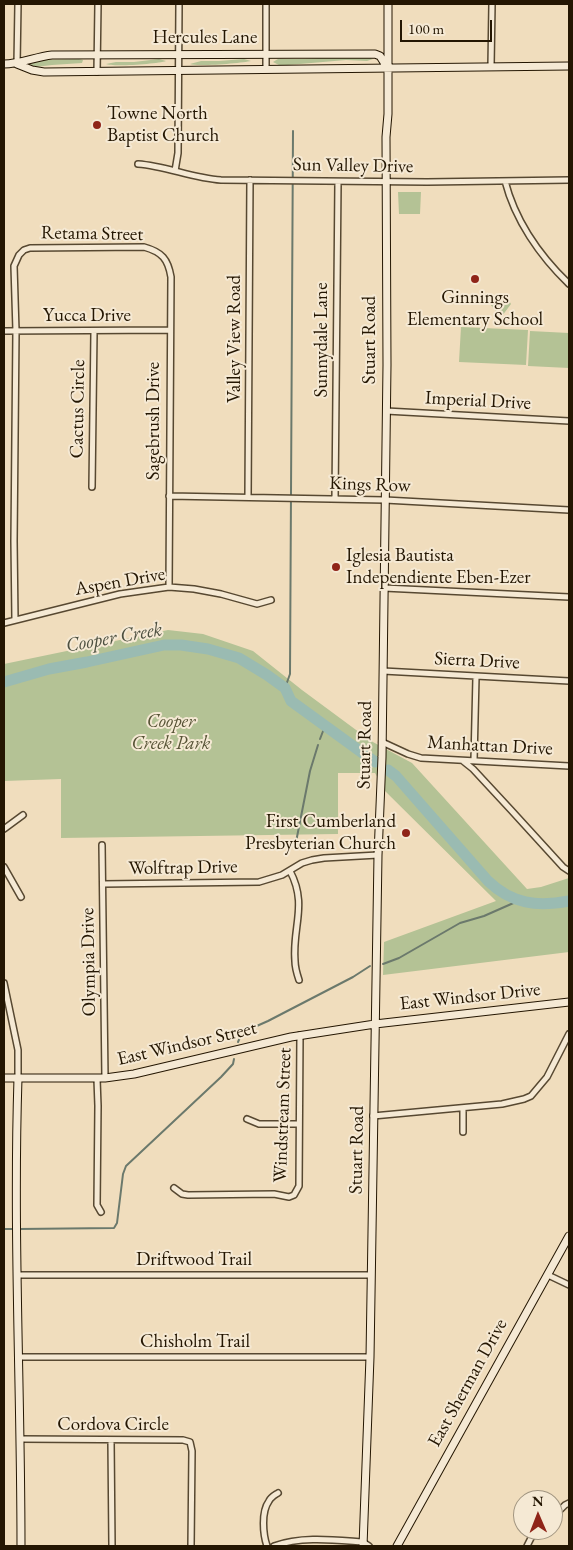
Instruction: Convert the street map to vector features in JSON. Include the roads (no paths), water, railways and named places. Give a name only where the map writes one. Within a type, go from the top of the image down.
[{"type":"street","points":[[17,64],[18,4]]},
{"type":"street","points":[[97,72],[98,4]]},
{"type":"street","points":[[175,172],[178,153],[180,4]]},
{"type":"street","points":[[266,4],[266,69]]},
{"type":"street","name":"Stuart Road","points":[[365,1545],[378,855],[382,742],[388,4]]},
{"type":"street","points":[[492,4],[492,66]]},
{"type":"street","name":"Hercules Lane","points":[[4,64],[17,64],[33,58],[52,55],[375,54],[380,56],[388,68]]},
{"type":"street","name":"Hercules Lane","points":[[17,64],[42,72],[569,66]]},
{"type":"street","name":"Sun Valley Drive","points":[[138,164],[200,178],[250,180],[338,182],[569,180]]},
{"type":"street","name":"Valley View Road","points":[[248,497],[250,180]]},
{"type":"street","points":[[505,181],[521,221],[534,243],[548,262],[569,284]]},
{"type":"street","name":"Sunnydale Lane","points":[[335,499],[338,182]]},
{"type":"street","name":"Retama Street","points":[[16,331],[14,266],[19,255],[24,250],[36,247],[144,247],[159,252],[163,257]]},
{"type":"street","name":"Sagebrush Drive","points":[[163,257],[168,263],[170,277],[169,587]]},
{"type":"street","name":"Yucca Drive","points":[[4,331],[94,332],[170,330]]},
{"type":"street","points":[[16,331],[14,541],[16,620]]},
{"type":"street","name":"Cactus Circle","points":[[92,487],[94,332]]},
{"type":"street","name":"Imperial Drive","points":[[386,411],[569,421]]},
{"type":"street","name":"Kings Row","points":[[169,496],[385,500],[569,510]]},
{"type":"street","name":"Aspen Drive","points":[[4,623],[120,594],[169,587],[221,594],[257,604],[271,600]]},
{"type":"street","points":[[384,588],[569,597]]},
{"type":"street","name":"Sierra Drive","points":[[383,671],[569,682]]},
{"type":"street","points":[[474,760],[476,677]]},
{"type":"street","name":"Manhattan Drive","points":[[382,742],[421,758],[569,766]]},
{"type":"street","points":[[463,761],[486,782],[563,867],[569,871]]},
{"type":"street","points":[[4,830],[23,815]]},
{"type":"street","name":"Olympia Drive","points":[[102,845],[105,1078]]},
{"type":"street","name":"Wolftrap Drive","points":[[103,884],[259,882],[272,879],[302,863],[318,859],[378,855]]},
{"type":"street","points":[[4,867],[21,897]]},
{"type":"street","points":[[290,871],[296,882],[298,892],[299,914],[294,960],[299,980]]},
{"type":"street","points":[[4,983],[18,1050],[17,1220],[21,1546]]},
{"type":"street","name":"East Windsor Drive","points":[[375,1024],[569,1002]]},
{"type":"street","name":"East Windsor Street","points":[[4,1078],[105,1078],[134,1074],[300,1035],[375,1024]]},
{"type":"street","points":[[373,1116],[502,1104],[524,1099],[531,1096],[547,1077],[569,1034]]},
{"type":"street","name":"Windstream Street","points":[[174,1188],[182,1194],[188,1195],[274,1194],[289,1197],[294,1195],[299,1186],[300,1035]]},
{"type":"street","points":[[97,1078],[96,1205],[101,1212]]},
{"type":"street","points":[[462,1108],[463,1132]]},
{"type":"street","points":[[247,1119],[259,1124],[299,1124]]},
{"type":"street","name":"East Sherman Drive","points":[[397,1546],[569,1236]]},
{"type":"street","name":"Driftwood Trail","points":[[18,1275],[371,1275]]},
{"type":"street","points":[[548,1275],[569,1285]]},
{"type":"street","name":"Chisholm Trail","points":[[20,1357],[370,1356]]},
{"type":"street","name":"Cordova Circle","points":[[21,1439],[183,1440],[190,1442],[192,1452],[191,1546]]},
{"type":"street","points":[[111,1441],[112,1546]]},
{"type":"street","points":[[266,1546],[264,1531],[265,1511],[270,1499],[278,1493]]},
{"type":"street","points":[[274,1546],[299,1540],[365,1545]]},
{"type":"waterway","points":[[285,688],[290,674],[293,131]]},
{"type":"waterway","name":"Cooper Creek","points":[[4,682],[49,669],[164,645],[181,645],[208,649],[239,658],[267,675],[285,688],[291,701],[375,762]]},
{"type":"waterway","points":[[320,739],[325,726]]},
{"type":"waterway","points":[[296,842],[310,771],[318,745]]},
{"type":"waterway","name":"Cooper Creek","points":[[388,770],[396,776],[497,889],[506,895],[526,902],[546,904],[569,901]]},
{"type":"waterway","points":[[383,964],[399,958],[460,923],[484,916],[518,901]]},
{"type":"waterway","points":[[238,1042],[241,1035],[250,1029],[353,977],[370,966]]},
{"type":"waterway","points":[[19,1229],[114,1228],[117,1223],[123,1174],[126,1166],[221,1077],[233,1064],[234,1059]]},
{"type":"waterway","points":[[4,1229],[14,1229]]},
{"type":"place","name":"Towne North Baptist Church","points":[[97,125]]},
{"type":"place","name":"Ginnings Elementary School","points":[[475,279]]},
{"type":"place","name":"Iglesia Bautista Independiente Eben-Ezer","points":[[336,567]]},
{"type":"place","name":"First Cumberland Presbyterian Church","points":[[406,833]]},
{"type":"park label","name":"Cooper Creek Park","points":[[171,733]]}]
